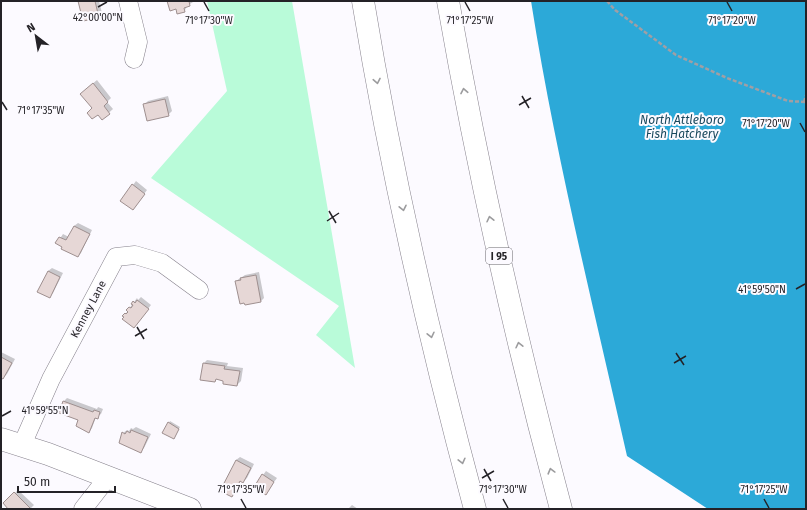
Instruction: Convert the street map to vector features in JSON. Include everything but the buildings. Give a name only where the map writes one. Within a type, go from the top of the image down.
[{"type":"main road","points":[[362,1],[399,190],[422,297],[440,374],[475,509]]},
{"type":"main road","name":"I 95","points":[[448,1],[465,97],[489,213],[521,351],[561,509]]},
{"type":"main road","points":[[1,438],[108,476],[190,509]]},
{"type":"street","points":[[128,1],[138,42],[134,59]]},
{"type":"street","name":"Kenney Lane","points":[[22,445],[51,379],[116,257],[135,256],[162,263],[199,290]]},
{"type":"street","points":[[83,509],[108,476]]},
{"type":"path","points":[[607,1],[615,10],[676,55],[727,78],[788,101],[805,102],[806,95]]},
{"type":"green space","points":[[207,1],[292,1],[355,368],[316,335],[339,306],[151,178],[227,91]]},
{"type":"water","name":"North Attleboro Fish Hatchery","points":[[531,1],[806,1],[806,509],[708,509],[627,456],[563,172],[551,115]]}]
